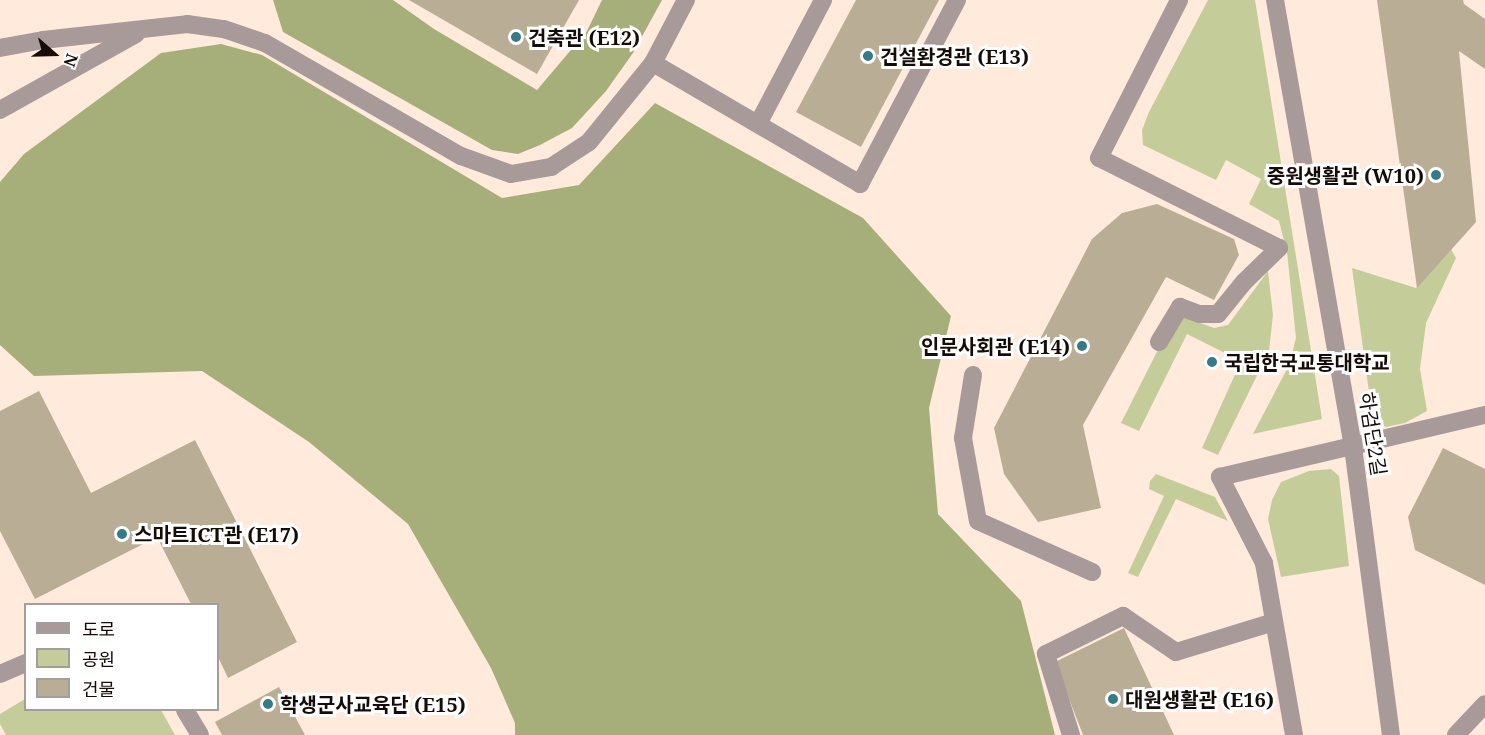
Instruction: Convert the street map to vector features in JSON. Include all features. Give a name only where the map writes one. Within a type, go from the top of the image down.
[{"type":"street","points":[[0,48],[43,40],[187,24],[224,29],[265,43],[461,156],[511,174],[551,167],[589,142],[653,63],[686,0]]},
{"type":"street","points":[[758,124],[823,0]]},
{"type":"street","points":[[653,63],[860,184],[957,0]]},
{"type":"street","points":[[1159,342],[1180,307],[1199,314],[1218,314],[1244,282],[1279,248],[1099,158],[1179,0]]},
{"type":"street","name":"하검단2길","points":[[1275,0],[1353,447],[1391,735]]},
{"type":"street","points":[[0,110],[143,30]]},
{"type":"street","points":[[973,375],[963,438],[978,521],[1092,572]]},
{"type":"street","points":[[1294,735],[1264,563],[1220,477],[1485,415]]},
{"type":"street","points":[[1071,735],[1046,654],[1123,616],[1176,652],[1274,622]]},
{"type":"street","points":[[0,674],[24,664]]},
{"type":"street","points":[[1456,735],[1485,704]]},
{"type":"street","points":[[186,711],[200,735]]},
{"type":"green space","points":[[273,0],[393,0],[434,29],[537,90],[587,31],[602,0],[662,0],[633,53],[606,91],[572,128],[518,154],[492,150],[283,32]]},
{"type":"green space","points":[[1208,0],[1255,0],[1322,419],[1253,434],[1289,365],[1296,338],[1287,252],[1279,221],[1249,204],[1261,179],[1226,160],[1216,180],[1143,145],[1142,130],[1149,112]]},
{"type":"green space","points":[[221,44],[262,55],[502,198],[579,185],[655,103],[863,218],[951,316],[929,408],[938,514],[1021,601],[1055,735],[515,735],[515,723],[491,668],[408,524],[309,442],[202,371],[34,376],[0,345],[0,182],[24,154],[161,53]]},
{"type":"green space","points":[[1451,249],[1456,258],[1426,323],[1420,369],[1427,411],[1405,423],[1386,427],[1373,421],[1352,268],[1416,288]]},
{"type":"green space","points":[[1268,271],[1273,315],[1269,351],[1218,455],[1202,448],[1241,361],[1187,334],[1139,431],[1121,423],[1176,314],[1214,328],[1228,325]]},
{"type":"green space","points":[[1331,469],[1339,476],[1349,566],[1281,577],[1268,519],[1272,500],[1281,482],[1309,471]]},
{"type":"green space","points":[[1156,474],[1215,497],[1228,521],[1176,499],[1138,577],[1128,573],[1164,496],[1149,489],[1150,481]]},
{"type":"green space","points":[[24,700],[24,711],[162,711],[175,735],[6,735],[0,724],[0,714]]},
{"type":"building","name":"건축관 (E12)","points":[[409,0],[579,0],[537,74]]},
{"type":"building","name":"건설환경관 (E13)","points":[[856,0],[939,0],[861,147],[796,112]]},
{"type":"building","name":"중원생활관 (W10)","points":[[1377,0],[1463,0],[1464,4],[1485,19],[1485,69],[1459,51],[1476,222],[1417,288]]},
{"type":"building","name":"인문사회관 (E14)","points":[[1157,204],[1234,239],[1239,255],[1214,300],[1166,277],[1083,425],[1101,508],[1038,522],[1004,474],[994,428],[1092,239],[1122,213]]},
{"type":"building","name":"스마트ICT관 (E17)","points":[[39,391],[91,493],[195,440],[297,642],[228,678],[219,659],[219,603],[190,603],[157,537],[35,599],[0,531],[0,411]]},
{"type":"building","points":[[1443,448],[1485,469],[1485,585],[1415,550],[1408,517]]},
{"type":"building","name":"대원생활관 (E16)","points":[[1124,628],[1174,735],[1083,735],[1055,662]]},
{"type":"building","name":"학생군사교육단 (E15)","points":[[279,687],[305,735],[222,735],[215,722]]},
{"type":"place","name":"건축관 (E12)","points":[[516,37]]},
{"type":"place","name":"건설환경관 (E13)","points":[[868,56]]},
{"type":"place","name":"중원생활관 (W10)","points":[[1436,175]]},
{"type":"place","name":"인문사회관 (E14)","points":[[1082,346]]},
{"type":"place","name":"국립한국교통대학교","points":[[1212,362]]},
{"type":"place","name":"스마트ICT관 (E17)","points":[[122,534]]},
{"type":"place","name":"대원생활관 (E16)","points":[[1113,699]]},
{"type":"place","name":"학생군사교육단 (E15)","points":[[268,704]]}]
